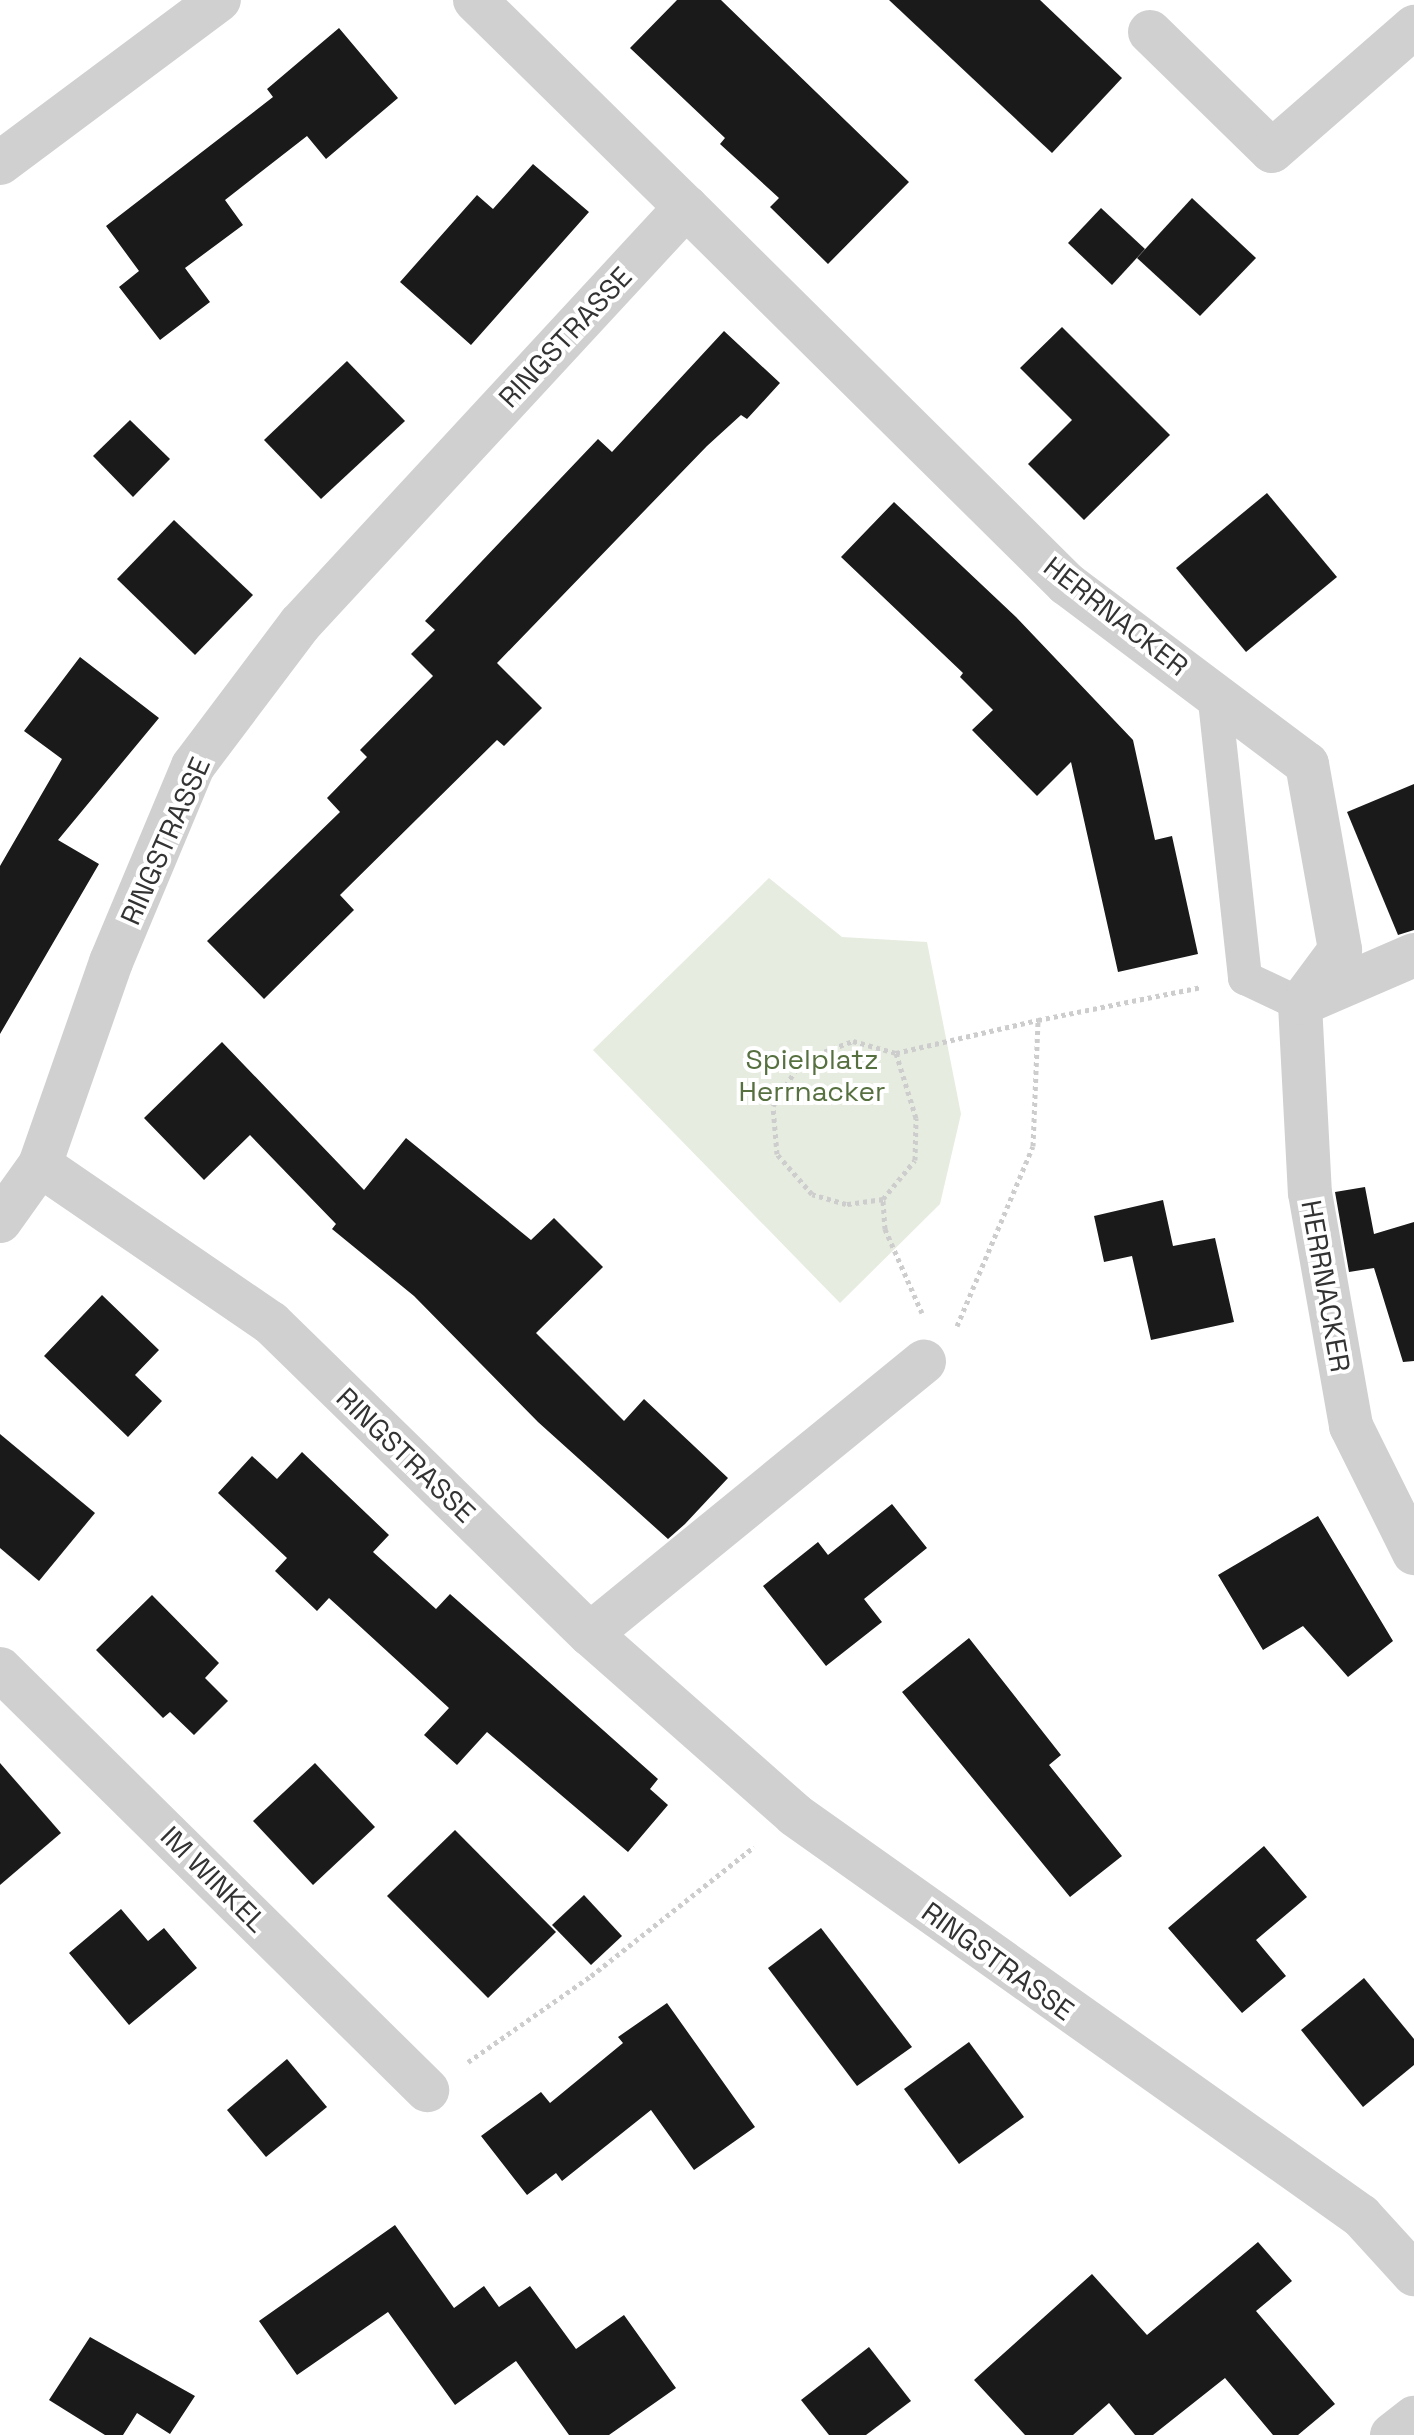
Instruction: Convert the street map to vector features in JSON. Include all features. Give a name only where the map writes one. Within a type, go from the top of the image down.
[{"type":"street","points":[[0,163],[219,0]]},
{"type":"street","points":[[475,0],[686,207]]},
{"type":"street","points":[[1150,32],[1272,151],[1414,27]]},
{"type":"street","name":"HERRNACKER","points":[[686,207],[1067,584],[1270,732],[1307,764],[1340,950],[1300,1004],[1310,1193],[1351,1426],[1414,1553]]},
{"type":"street","name":"RINGSTRASSE","points":[[686,207],[300,624],[193,766],[111,962],[40,1165],[271,1323],[590,1634],[795,1815],[1361,2216],[1414,2274]]},
{"type":"street","points":[[1300,1004],[1414,955]]},
{"type":"street","points":[[0,1221],[40,1165]]},
{"type":"street","points":[[590,1634],[924,1362]]},
{"type":"street","name":"IM WINKEL","points":[[0,1669],[427,2090]]},
{"type":"street","points":[[1392,2435],[1414,2418]]},
{"type":"lane","points":[[1214,692],[1245,978],[1300,1004]]},
{"type":"path","points":[[896,1053],[916,1118],[915,1160],[883,1199],[846,1204],[812,1194],[777,1154],[773,1106],[802,1060],[853,1041],[896,1053],[1038,1020],[1245,978]]},
{"type":"path","points":[[924,1362],[967,1316],[1033,1146],[1038,1020]]},
{"type":"path","points":[[883,1199],[885,1229],[921,1311],[924,1362]]},
{"type":"path","points":[[427,2090],[591,1976],[795,1815]]},
{"type":"green space","name":"Spielplatz Herrnacker","points":[[769,878],[842,937],[927,942],[961,1114],[940,1204],[840,1303],[593,1050]]},
{"type":"building","points":[[677,0],[721,0],[909,182],[828,264],[770,207],[779,198],[720,144],[725,138],[630,48]]},
{"type":"building","points":[[889,0],[1040,0],[1122,78],[1052,153]]},
{"type":"building","points":[[339,28],[398,98],[326,159],[307,136],[225,200],[243,225],[185,268],[210,302],[160,340],[119,287],[139,271],[106,226],[273,97],[267,89]]},
{"type":"building","points":[[533,164],[589,212],[471,345],[400,282],[477,195],[493,209]]},
{"type":"building","points":[[1192,198],[1256,258],[1200,316],[1137,258]]},
{"type":"building","points":[[1101,208],[1145,249],[1112,285],[1068,243]]},
{"type":"building","points":[[1062,327],[1170,435],[1084,520],[1028,464],[1072,420],[1020,368]]},
{"type":"building","points":[[724,331],[780,383],[747,419],[741,415],[707,446],[497,663],[542,708],[504,746],[497,740],[340,895],[354,910],[264,999],[207,941],[340,812],[327,798],[367,757],[360,750],[433,676],[411,654],[435,630],[425,621],[598,439],[612,452]]},
{"type":"building","points":[[347,361],[405,421],[321,499],[264,440]]},
{"type":"building","points":[[130,420],[170,459],[133,497],[93,456]]},
{"type":"building","points":[[1267,493],[1337,577],[1246,652],[1176,568]]},
{"type":"building","points":[[894,502],[1016,617],[1133,740],[1155,840],[1172,836],[1198,954],[1118,972],[1071,762],[1037,796],[972,730],[993,710],[960,677],[963,673],[841,557]]},
{"type":"building","points":[[174,520],[253,595],[195,655],[117,579]]},
{"type":"building","points":[[80,657],[159,718],[58,840],[99,864],[0,1034],[0,866],[62,759],[24,731]]},
{"type":"building","points":[[1414,784],[1414,930],[1398,935],[1347,812]]},
{"type":"building","points":[[222,1042],[364,1190],[406,1138],[531,1240],[554,1218],[603,1267],[536,1333],[624,1421],[644,1399],[728,1478],[685,1524],[668,1539],[538,1422],[414,1296],[332,1229],[336,1224],[250,1135],[204,1180],[144,1118]]},
{"type":"building","points":[[1365,1187],[1374,1234],[1414,1222],[1414,1361],[1403,1362],[1374,1268],[1349,1272],[1335,1192]]},
{"type":"building","points":[[1163,1200],[1173,1246],[1215,1238],[1234,1322],[1151,1340],[1132,1256],[1104,1262],[1094,1216]]},
{"type":"building","points":[[102,1295],[159,1350],[135,1375],[162,1401],[128,1437],[44,1356]]},
{"type":"building","points":[[0,1434],[95,1513],[39,1581],[0,1548]]},
{"type":"building","points":[[302,1452],[389,1535],[373,1552],[436,1609],[450,1594],[658,1779],[650,1789],[668,1805],[628,1852],[487,1732],[457,1765],[424,1735],[449,1708],[329,1598],[317,1611],[275,1571],[287,1558],[218,1493],[252,1456],[277,1479]]},
{"type":"building","points":[[892,1504],[927,1548],[864,1599],[882,1622],[826,1666],[763,1586],[818,1542],[828,1555]]},
{"type":"building","points":[[1318,1516],[1393,1641],[1348,1677],[1303,1626],[1263,1650],[1218,1575]]},
{"type":"building","points":[[152,1595],[219,1663],[205,1678],[228,1701],[194,1735],[170,1712],[163,1718],[96,1650]]},
{"type":"building","points":[[969,1638],[1061,1755],[1049,1765],[1122,1856],[1070,1897],[902,1692]]},
{"type":"building","points":[[0,1763],[61,1833],[0,1885]]},
{"type":"building","points":[[315,1763],[375,1827],[313,1885],[253,1821]]},
{"type":"building","points":[[455,1830],[556,1932],[488,1998],[387,1896]]},
{"type":"building","points":[[1264,1846],[1307,1897],[1256,1940],[1286,1976],[1242,2013],[1168,1928]]},
{"type":"building","points":[[584,1895],[622,1936],[591,1965],[552,1925]]},
{"type":"building","points":[[121,1909],[148,1941],[164,1928],[197,1968],[129,2025],[69,1953]]},
{"type":"building","points":[[821,1928],[912,2047],[857,2086],[768,1968]]},
{"type":"building","points":[[1364,1978],[1414,2039],[1414,2065],[1363,2107],[1301,2030]]},
{"type":"building","points":[[667,2003],[755,2127],[694,2170],[651,2110],[562,2181],[556,2173],[527,2195],[481,2136],[541,2092],[550,2103],[623,2043],[618,2037]]},
{"type":"building","points":[[969,2042],[1024,2117],[959,2164],[904,2089]]},
{"type":"building","points":[[287,2059],[327,2107],[266,2157],[227,2110]]},
{"type":"building","points":[[395,2225],[454,2308],[484,2286],[499,2307],[530,2286],[576,2349],[624,2315],[676,2388],[609,2435],[569,2435],[516,2361],[455,2405],[388,2312],[297,2375],[259,2321]]},
{"type":"building","points":[[1258,2242],[1292,2281],[1256,2311],[1335,2404],[1298,2435],[1273,2435],[1225,2378],[1153,2435],[1135,2435],[1109,2403],[1073,2435],[1025,2435],[974,2380],[1092,2274],[1147,2335]]},
{"type":"building","points":[[90,2337],[195,2396],[170,2434],[137,2413],[123,2435],[105,2435],[49,2400]]},
{"type":"building","points":[[869,2347],[911,2401],[866,2435],[829,2435],[801,2400]]}]
